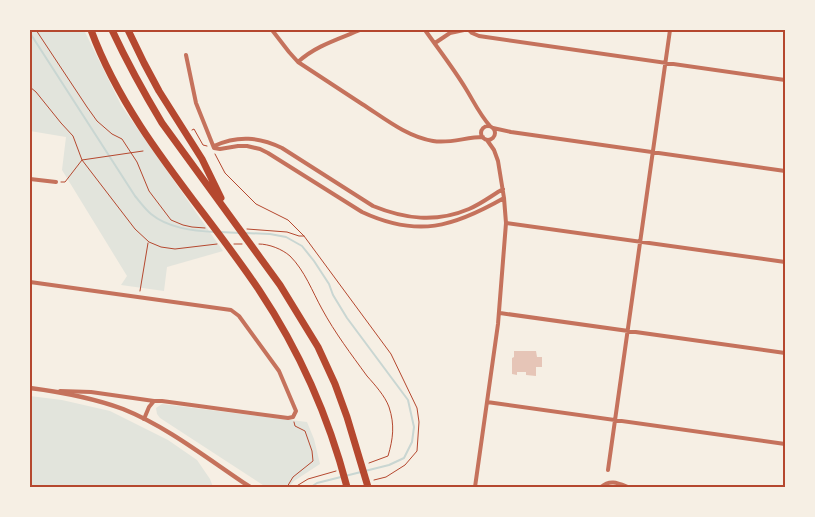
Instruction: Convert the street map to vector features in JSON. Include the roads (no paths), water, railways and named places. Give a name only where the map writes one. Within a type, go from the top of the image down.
[{"type":"highway","points":[[91,30],[111,74],[131,110],[151,141],[260,291],[280,323],[299,358],[328,425],[347,487]]},
{"type":"highway","points":[[112,30],[158,116],[258,253],[318,347],[335,384],[363,462],[368,484]]},
{"type":"highway","points":[[128,30],[159,91],[202,159],[229,214]]},
{"type":"street","points":[[272,30],[298,62],[410,134],[441,142],[469,138],[491,140],[495,136],[511,132]]},
{"type":"street","points":[[298,62],[316,48],[360,30]]},
{"type":"street","points":[[425,30],[468,91],[480,115],[495,131],[494,150]]},
{"type":"street","points":[[435,43],[450,33],[464,30]]},
{"type":"street","points":[[469,30],[479,36],[785,80]]},
{"type":"street","points":[[608,470],[670,30]]},
{"type":"street","points":[[186,55],[196,103],[214,147],[220,149],[242,146],[260,149],[276,157],[362,212],[377,219],[399,225],[422,227],[455,222],[469,217],[504,198]]},
{"type":"street","points":[[475,487],[500,312],[506,223],[498,161],[494,150],[485,138],[480,115]]},
{"type":"street","points":[[469,138],[486,127],[491,127],[511,132],[785,171]]},
{"type":"street","points":[[214,147],[228,141],[246,138],[270,142],[373,206],[410,217],[430,218],[462,212],[503,189]]},
{"type":"street","points":[[30,179],[56,182]]},
{"type":"street","points":[[506,223],[785,262]]},
{"type":"street","points":[[30,282],[228,310],[239,316],[279,371],[295,413],[293,417],[288,418],[91,392],[30,388]]},
{"type":"street","points":[[500,312],[785,353]]},
{"type":"street","points":[[47,390],[85,398],[122,409],[144,419],[177,438],[250,487]]},
{"type":"street","points":[[144,419],[154,401]]},
{"type":"street","points":[[487,402],[785,444]]},
{"type":"street","points":[[602,487],[609,482],[615,482],[628,487]]},
{"type":"waterway","points":[[30,33],[135,196],[147,210],[158,219],[173,226],[190,230],[215,232]]},
{"type":"waterway","points":[[220,232],[240,233]]},
{"type":"waterway","points":[[245,233],[286,237],[302,246],[329,284],[333,295],[347,318],[408,400],[414,427],[412,442],[404,458],[389,465],[317,483],[311,487]]}]
